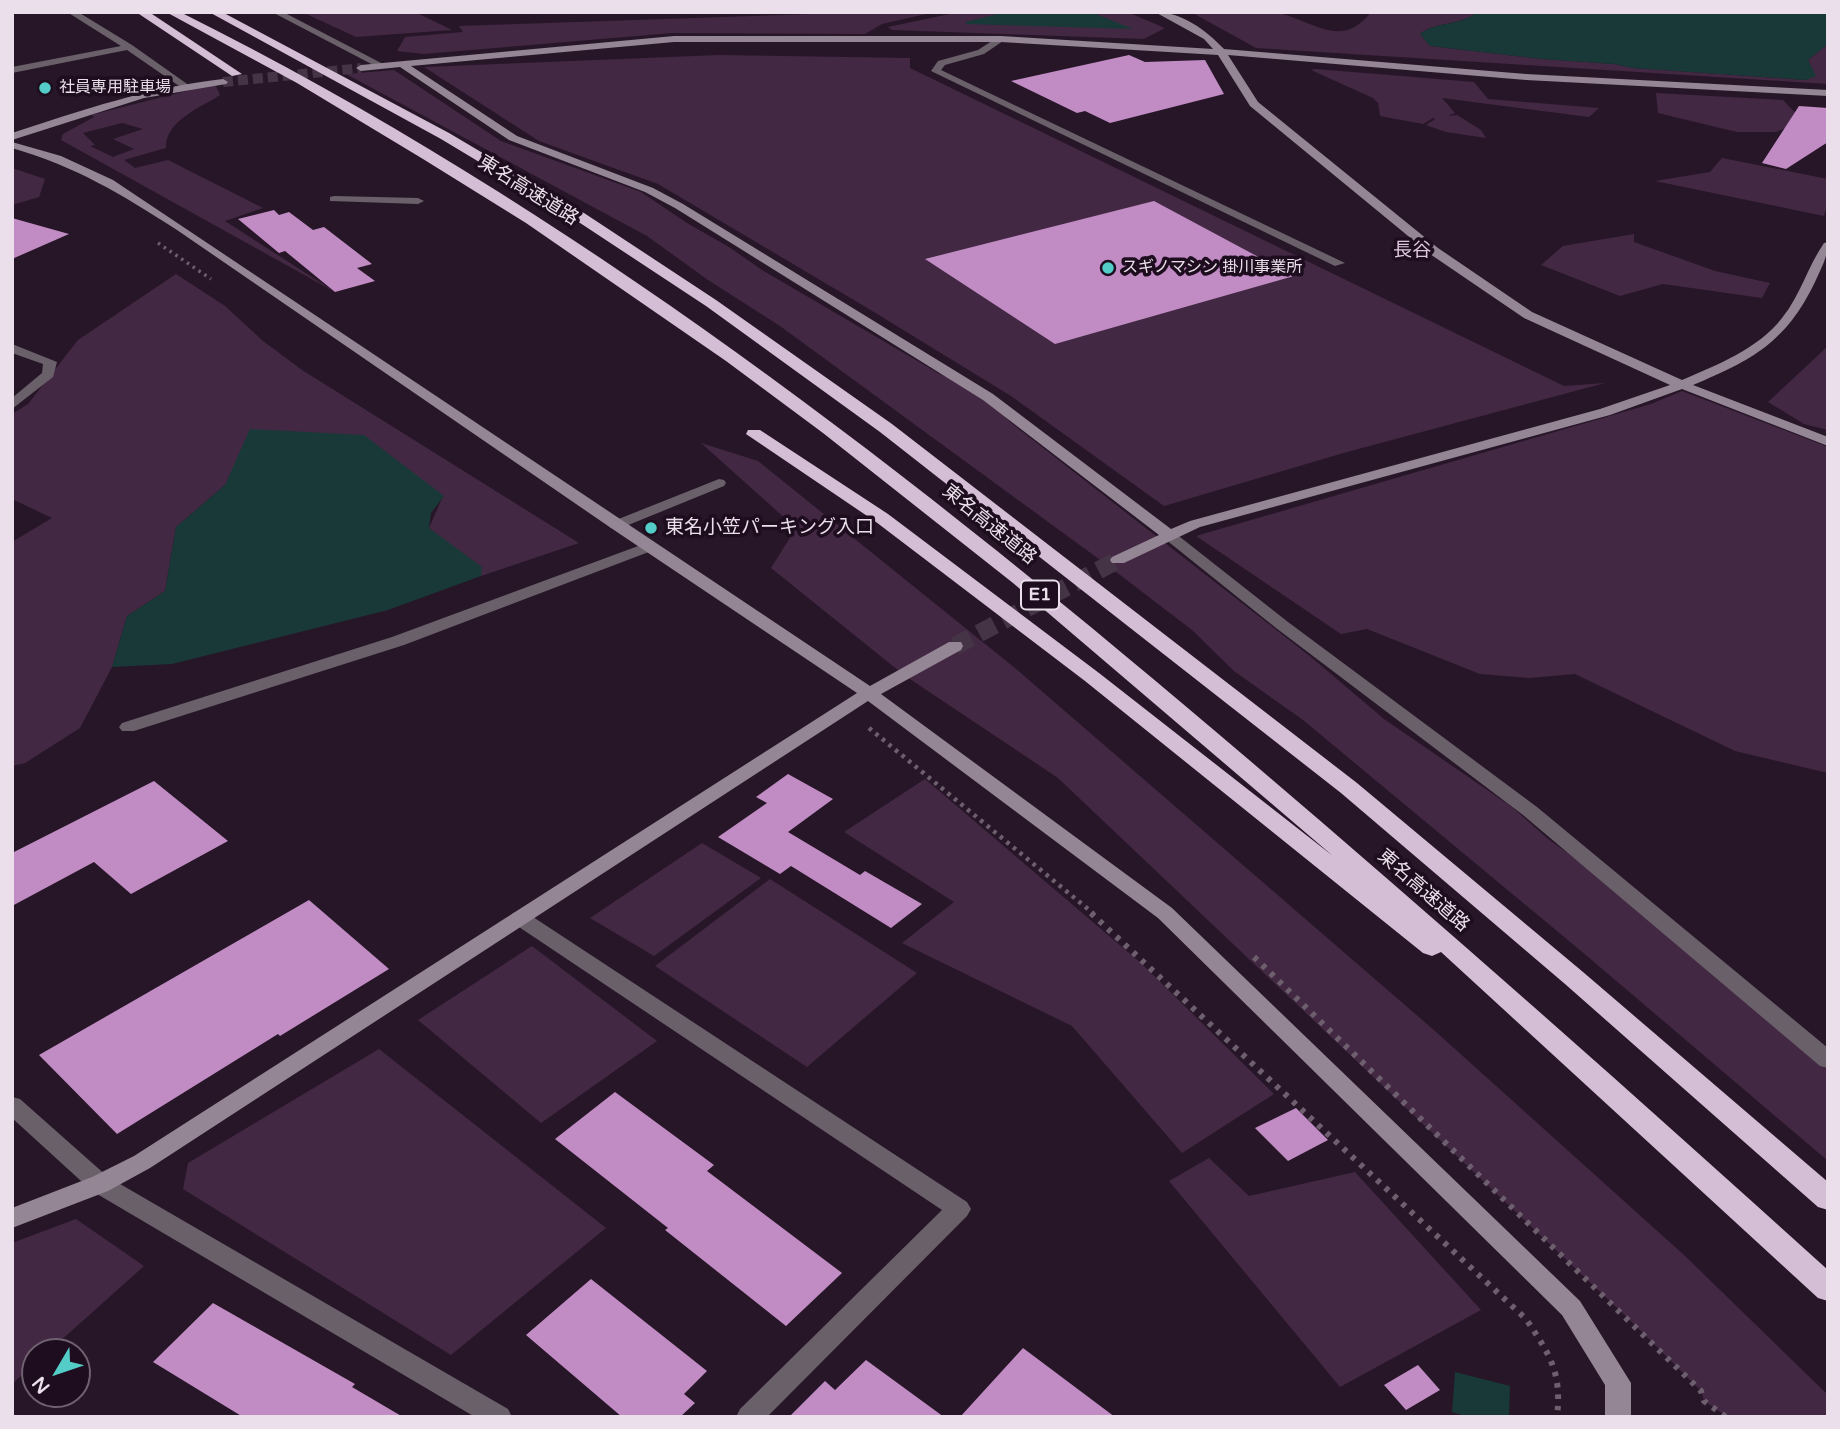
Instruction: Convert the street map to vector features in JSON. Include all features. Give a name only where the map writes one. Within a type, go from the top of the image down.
[{"type":"highway","points":[[141,12],[236,74]]},
{"type":"highway","name":"東名高速道路","points":[[171,12],[324,93],[499,199],[699,333],[955,525],[1122,662],[1361,867],[1600,1077],[1828,1289]]},
{"type":"highway","name":"東名高速道路","points":[[214,12],[409,116],[579,216],[722,311],[886,428],[1349,788],[1574,978],[1828,1199]]},
{"type":"highway","points":[[754,433],[882,518],[1081,668],[1600,1077]]},
{"type":"street","points":[[71,12],[129,47],[185,86]]},
{"type":"street","points":[[276,12],[382,66]]},
{"type":"street","points":[[1159,12],[1181,21],[1207,37],[1221,52],[1254,104],[1434,251],[1528,315],[1680,384],[1828,442]]},
{"type":"street","points":[[361,68],[674,40],[1001,39],[1221,52],[1526,77],[1828,93]]},
{"type":"street","points":[[1001,39],[981,52],[941,62],[936,71],[1339,263]]},
{"type":"street","points":[[12,70],[129,47]]},
{"type":"street","points":[[403,65],[513,138],[649,190],[679,206],[988,397],[1282,625],[1530,811],[1828,1060]]},
{"type":"street","points":[[12,137],[124,100],[185,86],[223,82]]},
{"type":"street","points":[[12,145],[57,158],[109,182],[130,195],[870,694],[1175,922],[1571,1308],[1618,1383],[1618,1417]]},
{"type":"street","points":[[334,199],[418,201]]},
{"type":"street","points":[[1118,560],[1195,524],[1605,412],[1738,359],[1786,322],[1828,245]]},
{"type":"street","points":[[12,348],[50,362],[48,374],[12,405]]},
{"type":"street","points":[[616,525],[719,483]]},
{"type":"street","points":[[128,727],[398,640],[649,547]]},
{"type":"street","points":[[12,1218],[100,1184],[142,1161],[844,707],[954,646]]},
{"type":"street","points":[[520,918],[959,1209],[749,1417]]},
{"type":"street","points":[[17,1115],[100,1184],[499,1417]]},
{"type":"path","points":[[844,707],[1111,929],[1526,1320],[1557,1368],[1561,1391],[1557,1417]]},
{"type":"shaded area","points":[[1247,10],[1278,13],[1327,30],[1338,31],[1360,23],[1371,12],[1477,12],[1464,20],[1433,27],[1420,34],[1430,46],[1633,68],[1806,80],[1815,76],[1808,60],[1828,44],[1828,84],[1256,48],[1191,12]]},
{"type":"shaded area","points":[[302,12],[415,12],[452,30],[356,37]]},
{"type":"shaded area","points":[[935,12],[882,24],[865,34],[672,33],[424,54],[397,51],[405,37],[463,32],[459,26]]},
{"type":"shaded area","points":[[959,12],[1127,12],[1165,28],[1144,39],[892,30],[888,27]]},
{"type":"shaded area","points":[[1005,12],[1091,12],[1133,29],[966,24]]},
{"type":"shaded area","points":[[1477,12],[1828,12],[1828,44],[1808,60],[1816,76],[1806,80],[1633,68],[1430,46],[1420,34],[1434,27],[1464,20]]},
{"type":"shaded area","points":[[719,55],[910,58],[910,68],[1564,386],[1605,383],[1347,452],[1164,506],[1011,396],[869,309],[658,184],[539,141],[424,67]]},
{"type":"shaded area","points":[[394,70],[501,141],[641,192],[762,270],[938,373],[985,395],[1010,422],[1311,657],[1384,719],[1512,807],[1548,839],[1657,917],[1828,1064],[1828,1161],[1303,720],[1234,671],[1192,630],[1107,565],[780,326],[708,280],[647,236],[346,74]]},
{"type":"shaded area","points":[[1311,70],[1474,82],[1488,99],[1599,108],[1589,117],[1442,98],[1455,113],[1448,116],[1457,115],[1481,130],[1486,138],[1446,132],[1426,125],[1435,119],[1433,118],[1423,124],[1380,116],[1378,103],[1373,98]]},
{"type":"shaded area","points":[[215,84],[220,95],[177,123],[167,139],[166,148],[124,160],[135,168],[168,160],[263,208],[225,221],[335,292],[61,140],[63,134],[94,117],[91,115]],"holes":[[[122,123],[143,129],[113,139],[134,149],[113,157],[90,146],[95,145],[83,133]]]},
{"type":"shaded area","points":[[1656,93],[1783,100],[1803,121],[1776,132],[1737,132],[1658,113]]},
{"type":"shaded area","points":[[1722,158],[1828,179],[1828,202],[1824,216],[1655,181],[1710,172]]},
{"type":"shaded area","points":[[12,168],[45,179],[39,197],[12,205]]},
{"type":"shaded area","points":[[1634,234],[1634,242],[1715,271],[1770,283],[1762,298],[1663,284],[1620,296],[1541,265],[1563,246]]},
{"type":"shaded area","points":[[176,274],[225,306],[263,341],[302,370],[579,543],[481,576],[429,528],[443,496],[235,464],[225,485],[176,527],[165,591],[127,616],[112,667],[80,728],[25,763],[12,766],[12,542],[52,518],[12,499],[12,414],[28,404],[78,340]]},
{"type":"shaded area","points":[[1828,346],[1828,430],[1804,424],[1768,402]]},
{"type":"shaded area","points":[[1682,391],[1828,447],[1828,773],[1735,751],[1575,674],[1529,678],[1480,674],[1367,629],[1341,634],[1196,536],[1651,404]]},
{"type":"shaded area","points":[[250,429],[364,435],[444,496],[431,513],[429,528],[482,567],[481,576],[388,610],[172,664],[112,667],[127,616],[165,591],[176,527],[225,485]]},
{"type":"shaded area","points":[[701,443],[758,461],[1015,668],[1435,1031],[1684,1255],[1828,1395],[1828,1417],[1728,1417],[1704,1401],[1701,1391],[1636,1326],[1058,778],[904,675],[771,568],[796,528]]},
{"type":"shaded area","points":[[925,779],[1142,964],[1274,1094],[1182,1153],[1072,1026],[902,943],[954,902],[844,832]]},
{"type":"shaded area","points":[[702,843],[761,878],[654,956],[590,918]]},
{"type":"shaded area","points":[[770,879],[917,973],[807,1067],[655,966]]},
{"type":"shaded area","points":[[532,946],[657,1041],[541,1123],[418,1020]]},
{"type":"shaded area","points":[[379,1049],[606,1228],[451,1355],[183,1189],[188,1163]]},
{"type":"shaded area","points":[[1209,1158],[1249,1196],[1355,1172],[1481,1310],[1340,1387],[1169,1181]]},
{"type":"shaded area","points":[[76,1219],[144,1266],[64,1338],[21,1338],[21,1376],[12,1384],[12,1243]]},
{"type":"shaded area","points":[[1455,1372],[1510,1386],[1509,1417],[1468,1417],[1452,1412]]},
{"type":"building","points":[[1129,55],[1145,62],[1205,60],[1224,94],[1110,123],[1085,111],[1077,113],[1011,81]]},
{"type":"building","points":[[1799,106],[1828,108],[1828,142],[1786,169],[1762,163]]},
{"type":"building","name":"スギノマシン 掛川事業所","points":[[1154,201],[1294,276],[1055,344],[925,259]]},
{"type":"building","points":[[274,210],[279,215],[289,212],[313,230],[324,227],[372,264],[357,268],[375,281],[335,292],[285,251],[279,253],[238,219]]},
{"type":"building","points":[[12,218],[69,234],[12,259]]},
{"type":"building","points":[[788,774],[833,799],[788,832],[860,875],[865,871],[922,904],[891,928],[791,866],[780,874],[718,837],[767,803],[756,797]]},
{"type":"building","points":[[154,781],[228,841],[131,894],[94,862],[12,906],[12,853]]},
{"type":"building","points":[[309,900],[389,969],[117,1134],[39,1055]]},
{"type":"building","points":[[615,1092],[714,1165],[707,1171],[842,1273],[786,1326],[665,1230],[668,1228],[555,1139]]},
{"type":"building","points":[[1296,1108],[1328,1140],[1288,1161],[1255,1128]]},
{"type":"building","points":[[591,1279],[707,1371],[684,1394],[695,1403],[680,1417],[622,1417],[526,1335]]},
{"type":"building","points":[[213,1303],[355,1384],[352,1387],[403,1417],[243,1417],[153,1362]]},
{"type":"building","points":[[1023,1348],[1115,1417],[960,1417]]},
{"type":"building","points":[[866,1360],[944,1417],[789,1417],[825,1381],[835,1390]]},
{"type":"building","points":[[1418,1365],[1440,1390],[1406,1410],[1384,1385]]},
{"type":"tunnel","points":[[223,82],[361,68]]},
{"type":"tunnel","points":[[955,646],[1118,560]]},
{"type":"place","name":"社員専用駐車場","points":[[45,88]]},
{"type":"place","name":"スギノマシン 掛川事業所","points":[[1108,268]]},
{"type":"place","name":"東名小笠パーキング入口","points":[[651,528]]},
{"type":"district","name":"長谷","points":[[1412,251]]}]
